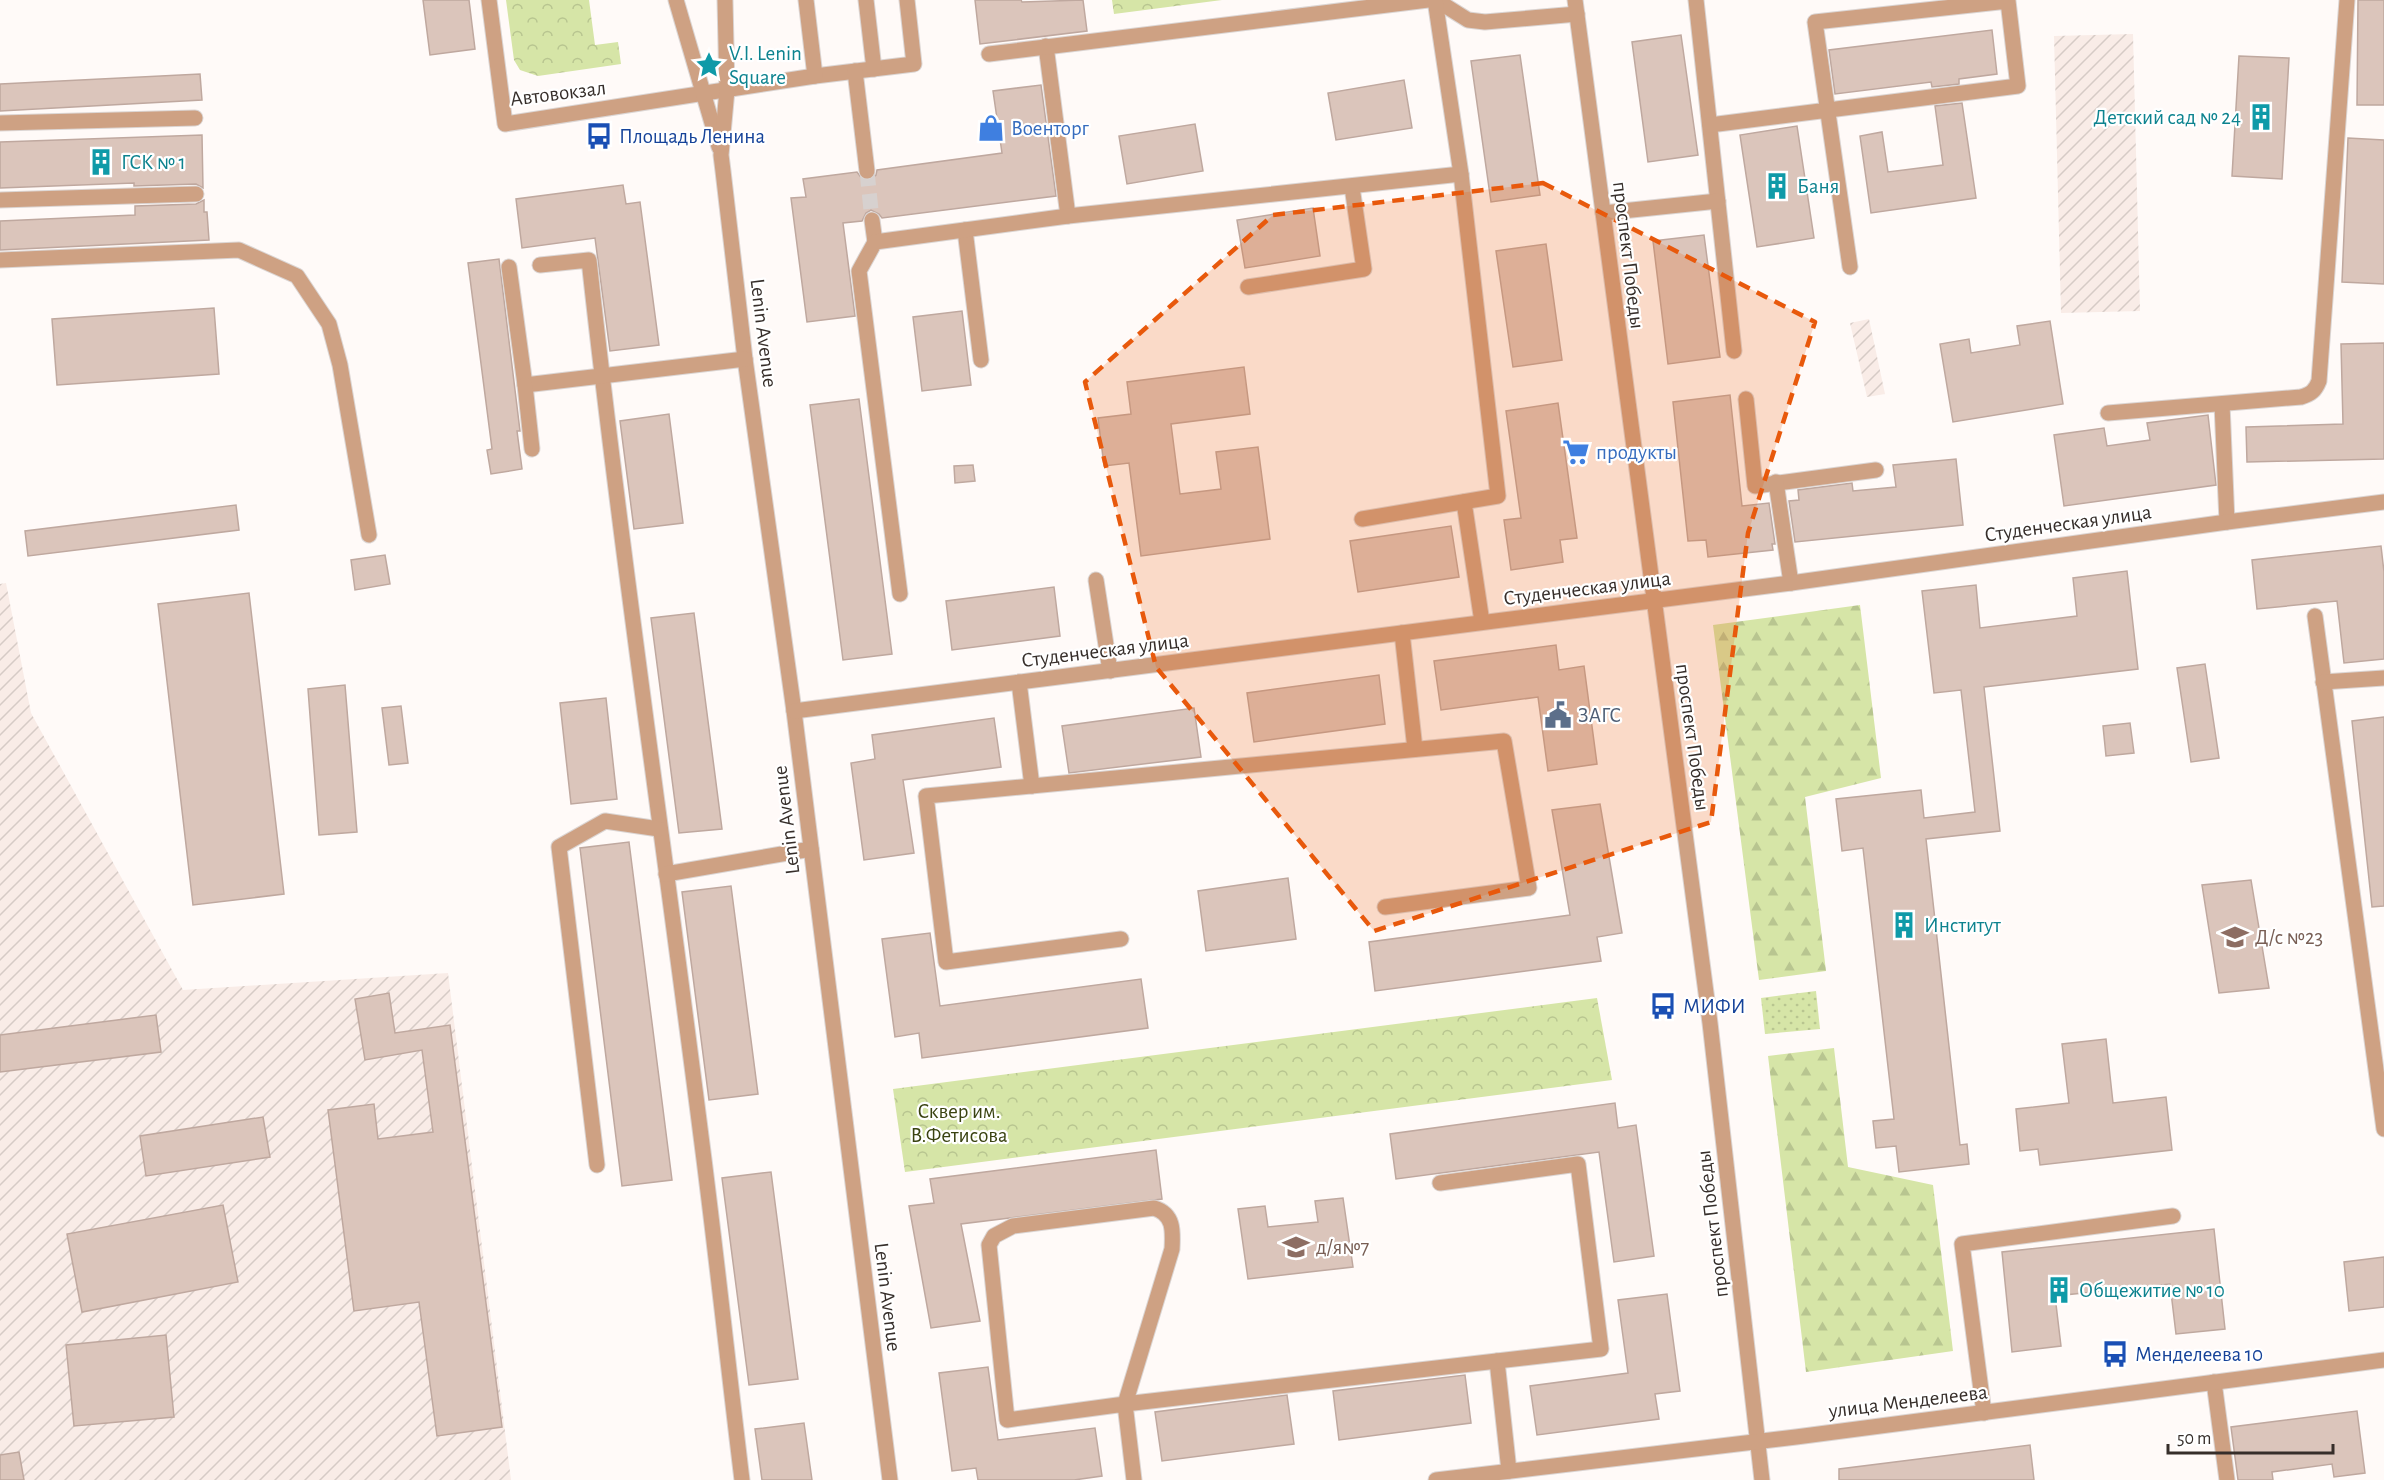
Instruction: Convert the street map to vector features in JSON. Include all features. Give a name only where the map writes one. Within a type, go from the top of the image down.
[{"type":"street","name":"Автовокзал","points":[[489,0],[505,124],[702,94]]},
{"type":"street","name":"Lenin Avenue","points":[[676,0],[721,155],[745,359],[794,711],[890,1480]]},
{"type":"street","name":"Lenin Avenue","points":[[721,155],[727,90],[725,0]]},
{"type":"street","points":[[806,0],[815,76]]},
{"type":"street","points":[[866,0],[874,69]]},
{"type":"street","points":[[702,94],[815,76],[914,64],[907,0]]},
{"type":"street","points":[[989,54],[1428,0]]},
{"type":"street","points":[[1435,0],[1468,20],[1485,22],[1576,7]]},
{"type":"street","points":[[1362,519],[1498,496],[1461,174],[1435,0]]},
{"type":"street","points":[[1696,0],[1734,351]]},
{"type":"street","points":[[2108,414],[2301,397],[2316,389],[2319,381],[2347,0]]},
{"type":"street","points":[[1710,125],[1827,110],[2018,86],[2008,1],[1815,22],[1827,110],[1850,267]]},
{"type":"street","name":"проспект Победы","points":[[1576,7],[1710,1023],[1762,1480]]},
{"type":"street","points":[[1046,46],[1068,216]]},
{"type":"street","points":[[855,71],[867,171]]},
{"type":"street","points":[[0,123],[195,117]]},
{"type":"street","points":[[875,242],[1068,216],[1461,174]]},
{"type":"street","points":[[1248,287],[1364,269],[1352,187]]},
{"type":"street","points":[[0,200],[196,194]]},
{"type":"street","points":[[1603,213],[1718,201]]},
{"type":"street","points":[[872,220],[875,242],[859,271],[900,594]]},
{"type":"street","points":[[965,230],[981,360]]},
{"type":"street","points":[[0,260],[239,250],[297,276],[329,324],[332,334],[340,365],[369,535]]},
{"type":"street","points":[[540,265],[589,260],[601,376],[701,1136],[742,1480]]},
{"type":"street","points":[[509,267],[532,449]]},
{"type":"street","points":[[525,385],[745,359]]},
{"type":"street","points":[[1746,399],[1755,486],[1876,470]]},
{"type":"street","points":[[2222,404],[2227,522]]},
{"type":"street","points":[[1776,482],[1791,583]]},
{"type":"street","points":[[1464,502],[1482,622]]},
{"type":"street","name":"Студенческая улица","points":[[794,711],[1791,583],[2384,502]]},
{"type":"street","points":[[1096,580],[1110,671]]},
{"type":"street","points":[[2315,616],[2384,1129]]},
{"type":"street","points":[[1402,633],[1415,749]]},
{"type":"street","points":[[2323,682],[2384,678]]},
{"type":"street","points":[[1019,682],[1032,786]]},
{"type":"street","points":[[1121,939],[946,962],[926,796],[1504,741],[1529,888],[1385,907]]},
{"type":"street","points":[[597,1165],[560,847],[605,821],[659,829]]},
{"type":"street","points":[[666,874],[811,849]]},
{"type":"street","points":[[1134,1480],[1125,1404],[1172,1249],[1173,1230],[1170,1219],[1162,1210],[1154,1208],[1013,1226],[994,1236],[989,1245],[1007,1420],[1125,1404],[1601,1349],[1578,1164],[1440,1183]]},
{"type":"street","points":[[1984,1413],[1962,1244],[2173,1216]]},
{"type":"street","points":[[1497,1360],[1509,1471]]},
{"type":"street","name":"улица Менделеева","points":[[1436,1480],[1984,1413],[2384,1360]]},
{"type":"street","points":[[2214,1382],[2227,1480]]},
{"type":"highlighted area","points":[[1543,183],[1815,322],[1748,533],[1711,822],[1374,931],[1156,667],[1085,382],[1273,215]]},
{"type":"shaded area","points":[[2133,34],[2140,311],[2061,313],[2054,36]]},
{"type":"shaded area","points":[[1869,319],[1885,394],[1867,397],[1850,323]]},
{"type":"shaded area","points":[[6,583],[31,713],[183,990],[448,973],[511,1480],[0,1480],[0,584]]},
{"type":"green space","points":[[506,0],[589,0],[595,45],[618,42],[621,64],[538,76],[520,70],[514,60]]},
{"type":"green space","points":[[1112,0],[1222,0],[1114,14]]},
{"type":"green space","points":[[1860,605],[1881,778],[1805,797],[1826,971],[1759,980],[1713,625]]},
{"type":"green space","points":[[1816,991],[1820,1029],[1765,1034],[1761,998]]},
{"type":"green space","name":"Сквер им. В.Фетисова","points":[[1597,998],[1612,1080],[905,1172],[893,1089]]},
{"type":"green space","points":[[1834,1048],[1848,1167],[1933,1185],[1953,1351],[1806,1372],[1768,1056]]},
{"type":"building","points":[[423,0],[469,0],[475,49],[430,55]]},
{"type":"building","points":[[975,0],[1021,0],[1022,2],[1083,0],[1087,31],[980,44]]},
{"type":"building","points":[[2358,0],[2384,0],[2384,105],[2357,105]]},
{"type":"building","points":[[1992,30],[1997,74],[1959,79],[1959,84],[1932,87],[1931,82],[1835,94],[1829,50]]},
{"type":"building","points":[[1681,35],[1698,155],[1648,162],[1632,42]]},
{"type":"building","points":[[1520,55],[1540,195],[1491,202],[1471,61]]},
{"type":"building","name":"Детский сад № 24","points":[[2239,56],[2289,58],[2282,179],[2232,176]]},
{"type":"building","points":[[200,74],[202,100],[0,111],[0,84]]},
{"type":"building","points":[[1404,80],[1412,128],[1336,140],[1328,93]]},
{"type":"building","points":[[1041,85],[1056,196],[882,218],[871,210],[866,213],[862,221],[843,223],[855,316],[807,322],[791,198],[806,197],[803,179],[857,172],[863,180],[869,181],[876,175],[877,170],[1002,153],[993,91]]},
{"type":"building","points":[[1962,103],[1976,198],[1871,213],[1860,136],[1882,132],[1888,172],[1943,165],[1935,106]]},
{"type":"building","points":[[1195,124],[1203,171],[1127,184],[1119,136]]},
{"type":"building","name":"Баня","points":[[1797,126],[1814,238],[1757,247],[1740,135]]},
{"type":"building","name":"ГСК № 1","points":[[202,135],[203,188],[196,184],[134,186],[134,183],[0,188],[0,142]]},
{"type":"building","points":[[2348,138],[2384,140],[2384,284],[2342,282]]},
{"type":"building","points":[[623,185],[626,204],[640,202],[659,345],[610,351],[595,238],[522,248],[516,199]]},
{"type":"building","points":[[204,200],[209,240],[0,250],[0,221],[135,215],[135,206],[196,204]]},
{"type":"building","points":[[1313,208],[1320,256],[1245,268],[1237,220]]},
{"type":"building","points":[[1704,235],[1720,357],[1668,364],[1653,241]]},
{"type":"building","points":[[1546,244],[1562,360],[1513,367],[1496,251]]},
{"type":"building","points":[[499,259],[520,431],[517,431],[522,469],[491,474],[487,450],[492,449],[468,263]]},
{"type":"building","points":[[214,308],[219,374],[57,385],[52,319]]},
{"type":"building","points":[[962,311],[971,385],[922,391],[913,317]]},
{"type":"building","points":[[2050,321],[2063,404],[1953,422],[1940,344],[1969,339],[1971,353],[2020,345],[2017,326]]},
{"type":"building","points":[[2384,343],[2384,459],[2247,462],[2246,427],[2343,424],[2341,344]]},
{"type":"building","points":[[1244,367],[1250,414],[1171,424],[1180,494],[1221,489],[1216,452],[1258,447],[1270,539],[1141,556],[1129,463],[1104,466],[1098,418],[1131,414],[1127,382]]},
{"type":"building","points":[[1730,395],[1742,506],[1769,503],[1775,544],[1772,544],[1773,550],[1708,557],[1706,540],[1688,541],[1673,402]]},
{"type":"building","points":[[859,399],[892,654],[843,660],[810,405]]},
{"type":"building","points":[[1558,403],[1577,538],[1560,540],[1563,562],[1511,570],[1504,520],[1521,518],[1506,411]]},
{"type":"building","points":[[669,414],[683,523],[634,529],[620,421]]},
{"type":"building","points":[[2208,415],[2216,485],[2064,506],[2054,435],[2104,428],[2107,446],[2150,440],[2147,423]]},
{"type":"building","points":[[1956,459],[1963,525],[1795,542],[1789,501],[1799,500],[1798,490],[1852,483],[1853,491],[1896,487],[1893,465]]},
{"type":"building","points":[[973,465],[975,481],[955,483],[954,466]]},
{"type":"building","points":[[236,505],[239,530],[28,556],[25,531]]},
{"type":"building","points":[[1451,526],[1459,577],[1358,592],[1350,541]]},
{"type":"building","points":[[2381,546],[2384,572],[2384,659],[2344,663],[2337,601],[2257,609],[2252,560]]},
{"type":"building","points":[[385,555],[390,584],[355,590],[351,560]]},
{"type":"building","points":[[2127,571],[2138,669],[1984,687],[2000,831],[1926,839],[1960,1145],[1967,1144],[1969,1164],[1899,1172],[1896,1146],[1876,1148],[1873,1121],[1894,1119],[1863,848],[1842,851],[1836,799],[1921,790],[1924,818],[1975,812],[1961,690],[1934,693],[1922,591],[1976,585],[1980,628],[2077,616],[2073,578]]},
{"type":"building","points":[[1054,587],[1060,636],[952,650],[946,601]]},
{"type":"building","points":[[249,593],[284,894],[193,905],[158,604]]},
{"type":"building","points":[[694,613],[722,829],[679,833],[651,618]]},
{"type":"building","points":[[1556,645],[1559,670],[1584,666],[1597,764],[1548,771],[1538,697],[1441,710],[1434,661]]},
{"type":"building","points":[[2205,664],[2219,758],[2191,762],[2177,668]]},
{"type":"building","points":[[1379,675],[1385,724],[1254,742],[1247,693]]},
{"type":"building","points":[[345,685],[357,832],[319,835],[308,689]]},
{"type":"building","points":[[606,698],[617,799],[571,804],[560,703]]},
{"type":"building","points":[[401,706],[408,763],[389,765],[382,708]]},
{"type":"building","points":[[1194,708],[1201,757],[1069,773],[1062,726]]},
{"type":"building","points":[[2384,717],[2384,906],[2372,907],[2352,721]]},
{"type":"building","points":[[994,718],[1001,767],[903,780],[914,853],[864,860],[851,763],[875,759],[872,735]]},
{"type":"building","points":[[2130,723],[2134,753],[2106,756],[2103,726]]},
{"type":"building","points":[[1600,804],[1622,933],[1597,937],[1601,961],[1375,991],[1369,942],[1570,915],[1552,810]]},
{"type":"building","points":[[629,842],[672,1180],[622,1186],[580,848]]},
{"type":"building","points":[[1288,878],[1296,939],[1206,951],[1198,891]]},
{"type":"building","name":"Д/с №23","points":[[2251,880],[2269,988],[2219,993],[2202,885]]},
{"type":"building","points":[[731,886],[758,1094],[709,1100],[682,892]]},
{"type":"building","points":[[930,933],[940,1006],[1141,979],[1148,1028],[922,1058],[919,1033],[895,1037],[882,939]]},
{"type":"building","points":[[389,993],[395,1033],[450,1025],[502,1427],[437,1436],[419,1302],[354,1311],[328,1110],[374,1104],[378,1139],[433,1132],[422,1050],[365,1060],[355,999]]},
{"type":"building","points":[[156,1015],[161,1052],[0,1072],[0,1035]]},
{"type":"building","points":[[2106,1039],[2113,1103],[2166,1097],[2172,1150],[2040,1165],[2038,1149],[2020,1151],[2016,1109],[2069,1103],[2062,1044]]},
{"type":"building","points":[[1615,1103],[1618,1128],[1636,1125],[1654,1256],[1614,1262],[1599,1152],[1396,1179],[1390,1134]]},
{"type":"building","points":[[263,1117],[270,1157],[146,1176],[140,1136]]},
{"type":"building","points":[[1156,1150],[1162,1199],[961,1224],[980,1321],[931,1328],[909,1206],[934,1203],[930,1179]]},
{"type":"building","points":[[771,1172],[798,1379],[749,1385],[722,1178]]},
{"type":"building","name":"д/я№7","points":[[1343,1198],[1353,1267],[1248,1279],[1238,1209],[1265,1206],[1268,1227],[1318,1222],[1315,1201]]},
{"type":"building","points":[[223,1205],[238,1282],[82,1312],[67,1234]]},
{"type":"building","name":"Общежитие № 10","points":[[2214,1229],[2225,1329],[2176,1334],[2170,1284],[2055,1296],[2061,1346],[2012,1352],[2002,1252]]},
{"type":"building","points":[[2384,1257],[2384,1307],[2349,1311],[2344,1262]]},
{"type":"building","points":[[1667,1294],[1680,1391],[1655,1394],[1659,1419],[1537,1435],[1530,1386],[1628,1373],[1618,1300]]},
{"type":"building","points":[[166,1335],[174,1417],[74,1426],[66,1345]]},
{"type":"building","points":[[988,1367],[998,1440],[1095,1428],[1102,1476],[1074,1480],[978,1480],[976,1468],[952,1471],[939,1373]]},
{"type":"building","points":[[1465,1375],[1471,1423],[1339,1440],[1333,1391]]},
{"type":"building","points":[[1287,1395],[1294,1444],[1162,1461],[1155,1412]]},
{"type":"building","points":[[2357,1411],[2365,1473],[2334,1477],[2332,1464],[2272,1472],[2273,1480],[2238,1480],[2231,1427]]},
{"type":"building","points":[[804,1423],[812,1480],[762,1480],[755,1429]]},
{"type":"building","points":[[2030,1445],[2034,1480],[1839,1480],[1839,1469]]},
{"type":"building","points":[[19,1452],[24,1480],[0,1480],[0,1455]]},
{"type":"tunnel","points":[[867,171],[872,220]]},
{"type":"place","name":"V.I. Lenin Square","points":[[709,65]]},
{"type":"place","name":"Детский сад № 24","points":[[2261,117]]},
{"type":"place","name":"Военторг","points":[[991,128]]},
{"type":"place","name":"Площадь Ленина","points":[[599,136]]},
{"type":"place","name":"ГСК № 1","points":[[101,162]]},
{"type":"place","name":"Баня","points":[[1777,186]]},
{"type":"place","name":"продукты","points":[[1576,452]]},
{"type":"place","name":"ЗАГС","points":[[1558,715]]},
{"type":"place","name":"Институт","points":[[1904,925]]},
{"type":"place","name":"Д/с №23","points":[[2235,937]]},
{"type":"place","name":"МИФИ","points":[[1663,1006]]},
{"type":"place","name":"д/я№7","points":[[1296,1247]]},
{"type":"place","name":"Общежитие № 10","points":[[2059,1290]]},
{"type":"place","name":"Менделеева 10","points":[[2115,1354]]}]
